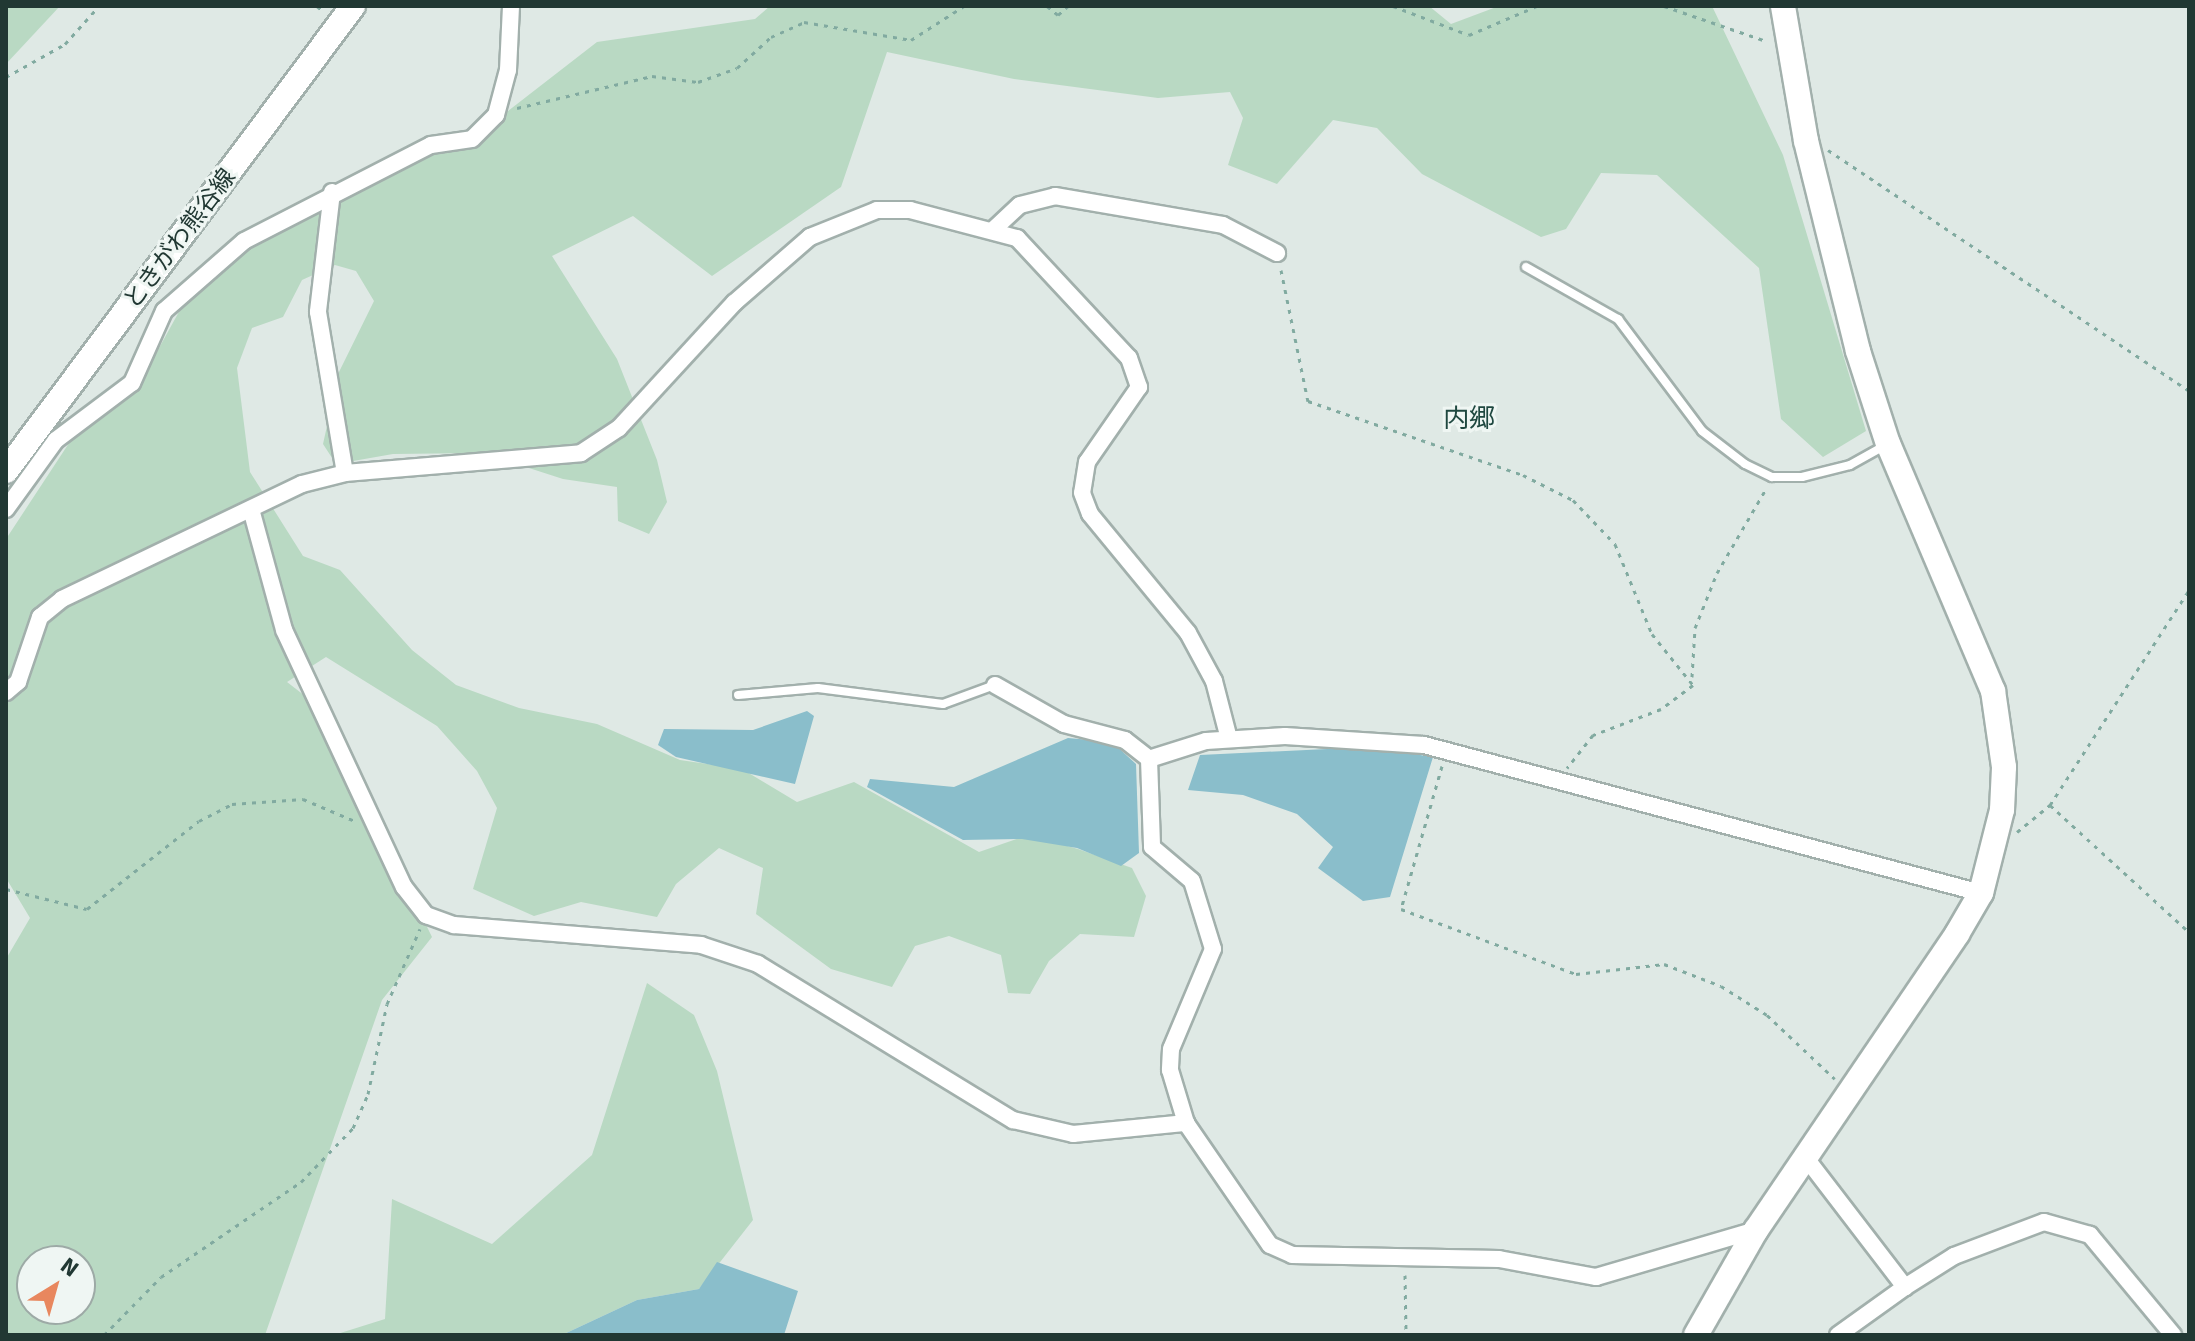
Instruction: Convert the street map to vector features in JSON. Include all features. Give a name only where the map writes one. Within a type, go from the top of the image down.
[{"type":"street","name":"ときがわ熊谷線","points":[[6,471],[353,6]]},
{"type":"street","points":[[6,509],[56,440],[132,383],[177,297],[244,241],[332,192],[431,145],[472,139],[496,115],[503,88],[511,6]]},
{"type":"street","points":[[1696,1335],[1756,1230],[1850,1094],[1981,893],[1993,853],[2004,767],[1993,691],[1888,444],[1806,141],[1783,6]]},
{"type":"street","points":[[332,192],[318,312],[345,473]]},
{"type":"street","points":[[994,229],[1020,205],[1055,196],[1223,225],[1277,253]]},
{"type":"street","points":[[6,692],[18,682],[40,617],[62,599],[251,509],[345,473],[581,453],[619,428],[734,303],[810,237],[877,210],[939,214],[994,229],[1041,258],[1137,374],[1134,400],[1087,462],[1082,493],[1090,514],[1188,633],[1214,681],[1229,739]]},
{"type":"street","points":[[251,509],[284,630],[377,830],[426,915],[454,925],[701,945],[758,964],[1013,1120],[1073,1134],[1186,1123]]},
{"type":"street","points":[[995,685],[1064,724],[1125,740],[1149,759],[1152,847],[1192,881],[1213,949],[1171,1049],[1186,1123],[1270,1245],[1292,1255],[1405,1252],[1596,1277],[1756,1230]]},
{"type":"street","points":[[1149,759],[1229,739],[1360,736],[1446,751],[1981,893]]},
{"type":"street","points":[[1806,1158],[1905,1287]]},
{"type":"street","points":[[1838,1335],[1954,1256],[2044,1222],[2090,1235],[2173,1335]]},
{"type":"lane","points":[[1526,267],[1618,319],[1702,431],[1772,477],[1826,474],[1888,444]]},
{"type":"lane","points":[[738,695],[818,688],[943,704],[995,685]]},
{"type":"path","points":[[6,77],[65,44],[99,6]]},
{"type":"path","points":[[503,88],[518,110],[548,95],[652,76],[698,82],[737,68],[771,37],[804,22],[911,40],[964,6]]},
{"type":"path","points":[[1047,6],[1058,15],[1068,6]]},
{"type":"path","points":[[1393,6],[1469,35],[1537,6]]},
{"type":"path","points":[[1664,6],[1791,50]]},
{"type":"path","points":[[1806,141],[2189,391]]},
{"type":"path","points":[[1277,253],[1308,401],[1458,450],[1573,500],[1604,525],[1652,634],[1692,677]]},
{"type":"path","points":[[1558,781],[1593,735],[1675,701],[1692,677],[1695,628],[1717,573],[1772,477]]},
{"type":"path","points":[[1993,853],[2050,805],[2189,590]]},
{"type":"path","points":[[1446,751],[1401,909],[1576,974],[1664,964],[1721,986],[1767,1015],[1850,1094]]},
{"type":"path","points":[[6,889],[87,909],[199,821],[255,800],[303,799],[377,830]]},
{"type":"path","points":[[2050,805],[2189,932]]},
{"type":"path","points":[[104,1335],[161,1277],[301,1182],[353,1128],[368,1094],[387,1004],[426,915]]},
{"type":"path","points":[[1405,1252],[1406,1335]]},
{"type":"green space","points":[[6,6],[60,6],[6,64]]},
{"type":"green space","points":[[770,6],[1429,6],[1451,24],[1499,6],[1712,6],[1783,155],[1866,431],[1823,457],[1781,419],[1759,268],[1657,175],[1601,173],[1566,229],[1541,237],[1422,174],[1377,128],[1333,120],[1277,184],[1228,165],[1243,118],[1230,92],[1158,98],[1014,79],[887,52],[841,187],[712,276],[633,216],[552,256],[617,359],[657,460],[667,502],[649,534],[618,521],[617,487],[563,479],[482,453],[393,454],[336,464],[323,444],[339,372],[374,301],[356,271],[335,265],[302,280],[283,317],[252,328],[237,368],[250,472],[303,556],[340,570],[412,650],[456,685],[519,708],[597,724],[680,760],[742,769],[797,802],[854,782],[979,852],[1028,835],[1078,849],[1132,868],[1146,896],[1134,937],[1080,934],[1049,961],[1030,994],[1008,993],[1001,955],[949,936],[915,946],[892,987],[831,969],[756,914],[763,868],[719,848],[676,884],[657,917],[581,902],[534,916],[473,889],[497,808],[477,771],[437,726],[326,657],[287,682],[318,706],[432,937],[382,1000],[265,1335],[6,1335],[6,959],[30,918],[6,878],[6,539],[73,437],[148,368],[186,299],[248,246],[495,121],[597,42],[755,19]]},
{"type":"green space","points":[[647,983],[694,1015],[717,1071],[753,1220],[699,1289],[637,1300],[562,1335],[334,1335],[385,1319],[392,1199],[492,1244],[592,1155]]},
{"type":"water","points":[[807,711],[814,716],[795,784],[676,757],[658,745],[664,729],[753,730]]},
{"type":"water","points":[[1068,738],[1112,742],[1136,764],[1139,853],[1121,866],[1077,848],[1022,839],[963,840],[867,787],[870,779],[954,787]]},
{"type":"water","points":[[1369,747],[1433,757],[1390,897],[1363,901],[1318,868],[1333,847],[1297,814],[1243,795],[1188,790],[1200,755]]},
{"type":"water","points":[[717,1262],[798,1291],[784,1335],[562,1335],[637,1300],[699,1289]]},
{"type":"district","name":"内郷","points":[[1469,420]]}]
